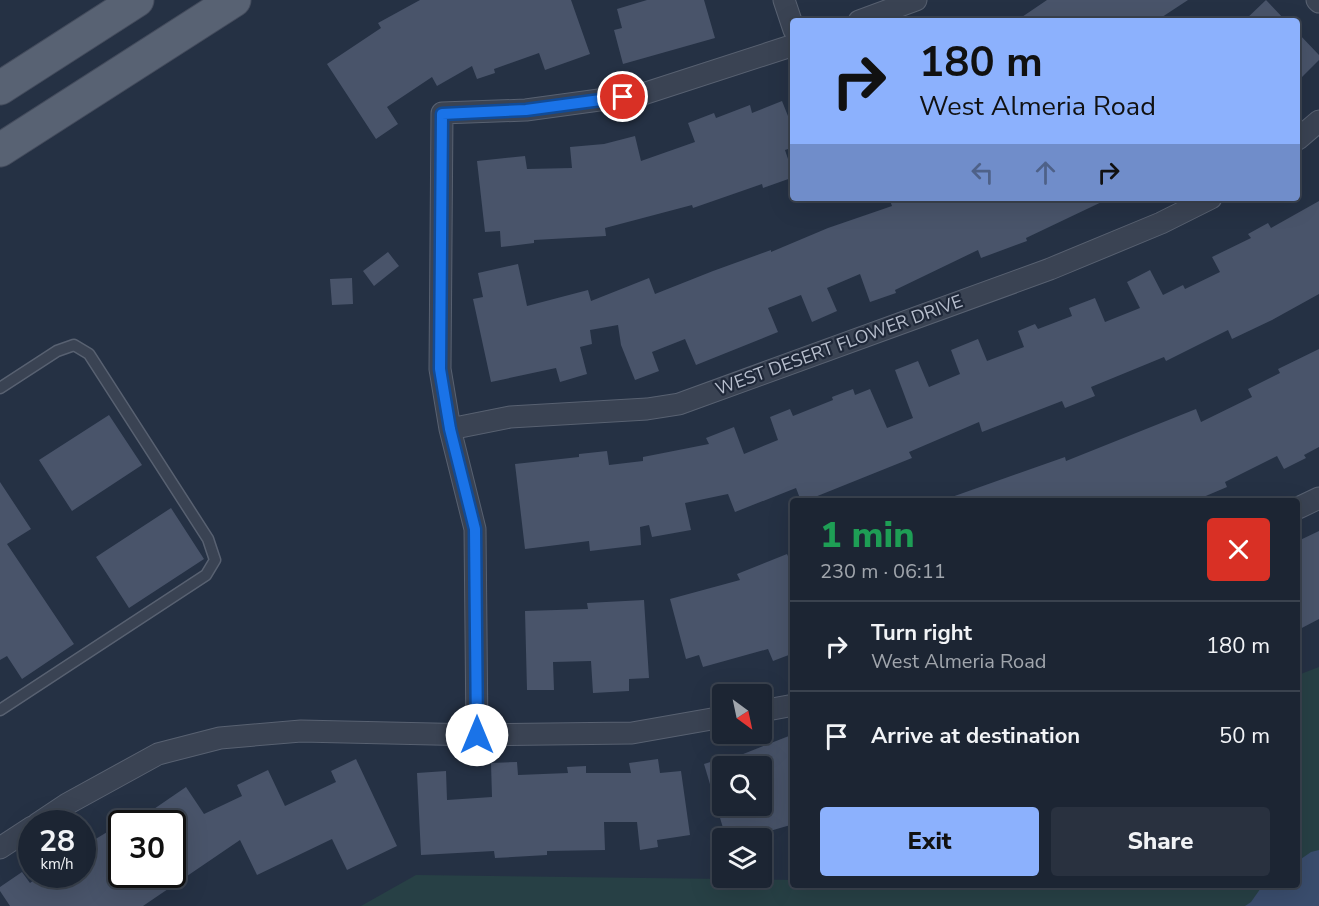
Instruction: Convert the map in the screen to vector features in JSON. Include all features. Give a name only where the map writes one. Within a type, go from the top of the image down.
[{"type":"main road","points":[[0,88],[137,0]]},
{"type":"main road","points":[[0,150],[234,0]]},
{"type":"street","points":[[784,0],[790,18]]},
{"type":"street","points":[[867,18],[916,0]]},
{"type":"street","points":[[477,735],[475,529],[450,429],[440,369],[442,114],[526,110],[643,94],[790,46]]},
{"type":"street","points":[[1300,138],[1319,121]]},
{"type":"street","name":"WEST DESERT FLOWER DRIVE","points":[[450,429],[510,417],[647,409],[679,404],[1050,270],[1161,223],[1205,201]]},
{"type":"street","points":[[1300,507],[1319,498]]},
{"type":"street","points":[[772,709],[790,706]]},
{"type":"street","points":[[58,810],[158,754],[220,738],[301,731],[477,735],[632,733],[712,719]]},
{"type":"street","points":[[0,848],[18,836]]},
{"type":"lane","points":[[0,388],[57,351],[74,345],[89,354],[208,539],[215,560],[206,575],[0,710]]},
{"type":"green space","points":[[1319,667],[1319,906],[361,906],[416,875],[712,879],[712,888],[772,888],[772,880],[790,880],[790,888],[1300,888],[1300,674]]},
{"type":"water","points":[[1319,850],[1319,906],[1245,906],[1251,902],[1261,888],[1300,888],[1300,860],[1311,852]]},
{"type":"building","points":[[420,0],[571,0],[590,54],[545,70],[539,53],[494,69],[495,73],[477,79],[472,66],[437,86],[432,77],[387,107],[398,124],[376,139],[327,64],[381,28],[378,23]]},
{"type":"building","points":[[647,0],[704,0],[715,38],[623,64],[614,30],[622,28],[617,9]]},
{"type":"building","points":[[1047,0],[1188,0],[1161,18],[1020,18]]},
{"type":"building","points":[[1266,0],[1283,18],[1247,18]]},
{"type":"building","points":[[1300,35],[1319,55],[1319,60],[1300,79]]},
{"type":"building","points":[[782,101],[790,121],[790,148],[785,150],[790,165],[790,178],[763,188],[762,184],[693,208],[692,205],[605,228],[606,236],[534,240],[534,243],[501,247],[500,231],[485,232],[477,161],[525,156],[527,169],[572,168],[570,147],[604,144],[635,136],[641,161],[695,142],[688,123],[714,113],[716,118],[750,105],[752,113]]},
{"type":"building","points":[[890,201],[1104,201],[1026,238],[1027,241],[981,258],[978,250],[895,290],[896,293],[870,302],[860,274],[827,288],[837,311],[812,322],[801,295],[768,308],[778,332],[696,365],[685,339],[652,352],[659,371],[635,380],[621,345],[618,325],[590,330],[592,344],[580,347],[587,374],[560,382],[556,368],[491,382],[473,299],[483,297],[478,273],[518,264],[527,306],[588,290],[591,301],[649,278],[655,294],[892,206]]},
{"type":"building","points":[[1319,201],[1319,294],[1232,339],[1228,330],[1166,361],[1164,357],[1091,387],[1095,396],[1065,408],[1062,401],[982,432],[979,422],[909,452],[912,458],[812,498],[800,498],[796,488],[735,512],[728,494],[685,503],[691,530],[652,537],[649,525],[640,527],[641,545],[590,551],[589,541],[525,549],[515,464],[579,457],[579,454],[607,451],[609,465],[643,461],[643,457],[709,444],[706,438],[734,427],[744,454],[778,440],[770,417],[790,409],[793,416],[833,400],[832,397],[853,389],[855,395],[870,389],[887,428],[913,418],[895,370],[918,361],[929,387],[960,374],[951,350],[978,339],[987,361],[1024,347],[1018,331],[1035,324],[1038,329],[1072,316],[1069,308],[1095,298],[1105,322],[1140,308],[1127,282],[1150,270],[1163,295],[1183,285],[1185,289],[1220,272],[1212,257],[1251,238],[1248,234],[1268,223],[1271,228]]},
{"type":"building","points":[[388,252],[399,266],[374,286],[363,271]]},
{"type":"building","points":[[352,278],[353,304],[332,305],[330,279]]},
{"type":"building","points":[[1319,349],[1319,447],[1304,455],[1306,458],[1284,469],[1277,456],[1225,482],[1227,487],[1201,498],[949,498],[1065,457],[1066,461],[1196,409],[1201,422],[1252,397],[1248,389],[1280,373],[1278,369]]},
{"type":"building","points":[[109,415],[142,465],[72,511],[39,460]]},
{"type":"building","points":[[0,482],[31,529],[7,544],[74,644],[22,679],[7,656],[0,660]]},
{"type":"building","points":[[171,508],[204,559],[129,608],[96,557]]},
{"type":"building","points":[[1319,531],[1319,619],[1300,629],[1300,540]]},
{"type":"building","points":[[787,554],[790,560],[790,655],[773,661],[768,649],[703,667],[699,655],[686,659],[670,599],[740,580],[737,574]]},
{"type":"building","points":[[644,600],[649,678],[629,679],[629,691],[593,693],[591,661],[553,662],[554,690],[527,690],[525,611],[588,609],[587,603]]},
{"type":"building","points":[[790,736],[790,825],[772,830],[772,828],[723,828],[719,816],[772,816],[772,756],[738,756]]},
{"type":"building","points":[[356,759],[397,846],[347,870],[332,839],[257,875],[240,840],[186,877],[186,810],[152,810],[186,787],[204,814],[242,796],[237,785],[268,770],[285,806],[336,782],[331,771]]},
{"type":"building","points":[[658,759],[660,773],[681,771],[690,835],[657,840],[658,847],[640,850],[637,822],[604,822],[605,850],[547,851],[547,855],[495,858],[494,851],[421,855],[417,773],[446,771],[447,800],[492,797],[491,763],[517,762],[518,775],[568,773],[567,767],[586,766],[586,773],[631,773],[629,763]]},
{"type":"building","points":[[712,761],[712,791],[704,764]]},
{"type":"building","points":[[108,832],[108,888],[169,888],[143,906],[10,906],[0,891],[0,887],[18,875],[18,888],[96,888],[96,839]]},
{"type":"route","points":[[477,735],[475,529],[450,429],[440,369],[442,114],[526,110],[623,97]]}]
